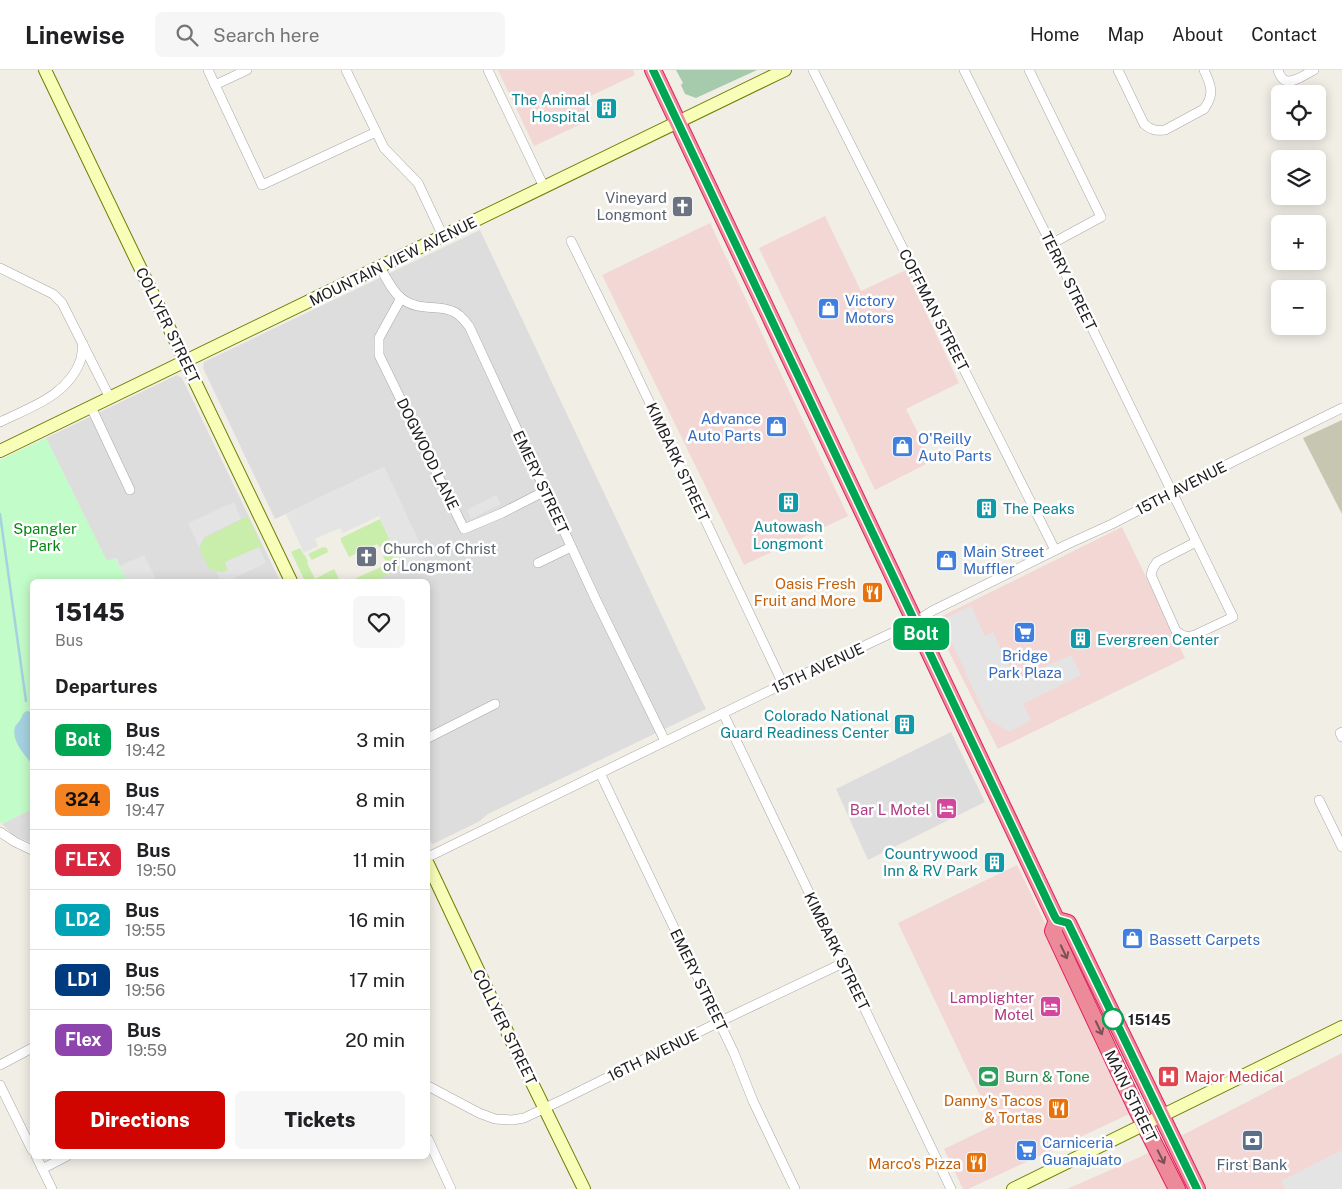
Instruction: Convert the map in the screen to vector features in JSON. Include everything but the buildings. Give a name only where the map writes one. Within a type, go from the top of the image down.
[{"type":"highway","name":"MAIN STREET","points":[[653,70],[1057,920],[1053,931],[1144,1124],[1177,1189]]},
{"type":"highway","name":"MAIN STREET","points":[[1057,920],[1068,923],[1197,1189]]},
{"type":"street","name":"COLLYER STREET","points":[[45,70],[290,579]]},
{"type":"street","points":[[208,70],[262,185],[376,132]]},
{"type":"street","points":[[215,85],[247,70]]},
{"type":"street","points":[[346,70],[384,148],[418,183],[442,236]]},
{"type":"street","points":[[488,70],[544,187]]},
{"type":"street","name":"MOUNTAIN VIEW AVENUE","points":[[0,451],[785,70]]},
{"type":"street","name":"COFFMAN STREET","points":[[813,70],[1055,550]]},
{"type":"street","name":"TERRY STREET","points":[[964,70],[1233,617],[1190,637],[1183,636],[1176,631],[1151,576],[1157,562],[1196,542]]},
{"type":"street","points":[[1029,70],[1101,217],[1051,244]]},
{"type":"street","points":[[1118,70],[1144,124],[1149,128],[1159,131],[1165,130],[1204,109],[1209,103],[1211,88],[1204,70]]},
{"type":"street","points":[[1278,70],[1282,79],[1291,81],[1314,70]]},
{"type":"street","name":"KIMBARK STREET","points":[[571,241],[783,684]]},
{"type":"street","name":"EMERY STREET","points":[[380,267],[389,284],[401,298],[412,305],[422,308],[451,310],[462,317],[469,326],[571,547],[665,741]]},
{"type":"street","points":[[0,268],[53,294],[62,303],[110,398]]},
{"type":"street","name":"DOGWOOD LANE","points":[[401,298],[379,338],[379,355],[464,529],[502,513],[545,491]]},
{"type":"street","points":[[0,422],[50,397],[63,387],[74,373],[81,359],[83,344]]},
{"type":"street","points":[[91,407],[130,490]]},
{"type":"street","name":"15TH AVENUE","points":[[430,856],[783,684],[915,622],[932,611],[1112,524],[1342,408]]},
{"type":"street","points":[[538,563],[571,547]]},
{"type":"street","points":[[430,737],[495,704]]},
{"type":"street","name":"KIMBARK STREET","points":[[723,713],[951,1189]]},
{"type":"street","points":[[1342,732],[1340,733],[1342,737]]},
{"type":"street","name":"EMERY STREET","points":[[600,773],[734,1053],[754,1101],[796,1189]]},
{"type":"street","points":[[1319,800],[1342,847]]},
{"type":"street","points":[[0,832],[30,849]]},
{"type":"street","name":"COLLYER STREET","points":[[430,868],[584,1189]]},
{"type":"street","name":"16TH AVENUE","points":[[430,1087],[479,1113],[495,1119],[512,1120],[524,1118],[842,964]]},
{"type":"street","points":[[1013,1189],[1342,1027]]},
{"type":"street","points":[[0,1065],[30,1049]]},
{"type":"street","points":[[0,1085],[30,1146]]},
{"type":"street","points":[[430,1144],[451,1189]]},
{"type":"street","points":[[37,1159],[52,1189]]},
{"type":"street","points":[[42,1169],[61,1159]]},
{"type":"shaded area","points":[[498,70],[633,70],[635,75],[582,100],[592,119],[534,146]]},
{"type":"shaded area","points":[[825,216],[861,291],[906,270],[959,383],[906,409],[932,461],[875,490],[759,248]]},
{"type":"shaded area","points":[[710,223],[848,516],[744,565],[602,275]]},
{"type":"shaded area","points":[[480,230],[706,709],[488,814],[480,821],[432,844],[430,840],[430,579],[379,579],[426,557],[384,467],[275,519],[203,368],[204,362]]},
{"type":"shaded area","points":[[177,375],[182,378],[279,579],[126,579],[116,558],[107,562],[46,438]]},
{"type":"shaded area","points":[[1342,420],[1342,514],[1303,438]]},
{"type":"shaded area","points":[[384,467],[426,557],[403,568],[379,516],[343,533],[340,528],[315,539],[318,546],[304,553],[286,514]]},
{"type":"shaded area","points":[[496,495],[501,504],[471,519],[467,510]]},
{"type":"shaded area","points":[[234,502],[241,519],[204,537],[199,547],[188,523]]},
{"type":"shaded area","points":[[1122,527],[1185,658],[998,749],[937,628],[938,618]]},
{"type":"shaded area","points":[[259,547],[266,563],[232,579],[219,579],[216,571],[228,570],[225,562]]},
{"type":"shaded area","points":[[144,555],[156,579],[126,579],[120,566]]},
{"type":"shaded area","points":[[971,606],[985,636],[993,632],[1015,680],[1071,655],[1081,675],[1023,704],[1031,720],[1009,732],[986,717],[947,632],[953,629],[947,617]]},
{"type":"shaded area","points":[[951,732],[985,802],[868,860],[836,789]]},
{"type":"shaded area","points":[[30,810],[30,842],[14,836],[2,824]]},
{"type":"shaded area","points":[[1017,865],[1136,1111],[968,1189],[963,1189],[944,1149],[994,1125],[898,923]]},
{"type":"shaded area","points":[[1342,1053],[1342,1189],[1067,1189],[1140,1157]]},
{"type":"shaded area","points":[[1342,1150],[1342,1189],[1285,1189],[1281,1181]]},
{"type":"green space","points":[[676,70],[757,70],[696,98],[685,94],[681,85],[683,83]]},
{"type":"green space","name":"Spangler Park","points":[[46,438],[107,561],[115,558],[126,579],[30,579],[30,810],[2,824],[0,822],[0,460]]},
{"type":"green space","points":[[248,516],[262,547],[225,563],[228,570],[222,573],[209,569],[200,550],[205,538]]},
{"type":"green space","points":[[380,519],[403,568],[379,579],[354,579],[387,564],[383,556],[386,555],[382,546],[379,547],[377,544],[349,557],[341,538]]},
{"type":"green space","points":[[323,547],[327,548],[328,552],[312,560],[308,554]]},
{"type":"green space","points":[[300,548],[315,579],[304,579],[291,552]]},
{"type":"green space","points":[[334,569],[339,579],[315,579]]},
{"type":"water","points":[[27,711],[30,712],[30,761],[19,747],[14,732],[15,726]]},
{"type":"waterway","points":[[0,514],[26,701]]},
{"type":"bus line","name":"Bolt","points":[[653,70],[1055,917],[1057,920],[1068,923],[1197,1189]]},
{"type":"place","name":"The Animal Hospital","points":[[606,108]]},
{"type":"place","name":"Vineyard Longmont","points":[[683,206]]},
{"type":"place","name":"Victory Motors","points":[[829,309]]},
{"type":"place","name":"Advance Auto Parts","points":[[777,427]]},
{"type":"place","name":"O'Reilly Auto Parts","points":[[902,447]]},
{"type":"place","name":"Autowash Longmont","points":[[788,503]]},
{"type":"place","name":"The Peaks","points":[[987,508]]},
{"type":"place","name":"Church of Christ of Longmont","points":[[367,557]]},
{"type":"place","name":"Main Street Muffler","points":[[947,560]]},
{"type":"place","name":"Oasis Fresh Fruit and More","points":[[872,592]]},
{"type":"place","name":"Bridge Park Plaza","points":[[1025,632]]},
{"type":"place","name":"Evergreen Center","points":[[1081,639]]},
{"type":"place","name":"Colorado National Guard Readiness Center","points":[[905,724]]},
{"type":"place","name":"Bar L Motel","points":[[946,809]]},
{"type":"place","name":"Countrywood Inn & RV Park","points":[[994,862]]},
{"type":"place","name":"Bassett Carpets","points":[[1133,939]]},
{"type":"place","name":"Lamplighter Motel","points":[[1050,1006]]},
{"type":"place","name":"15145","points":[[1113,1019]]},
{"type":"place","name":"Burn & Tone","points":[[989,1076]]},
{"type":"place","name":"Major Medical","points":[[1169,1076]]},
{"type":"place","name":"Danny's Tacos & Tortas","points":[[1058,1109]]},
{"type":"place","name":"First Bank","points":[[1252,1141]]},
{"type":"place","name":"Carniceria Guanajuato","points":[[1026,1151]]},
{"type":"place","name":"Marco's Pizza","points":[[977,1163]]}]
